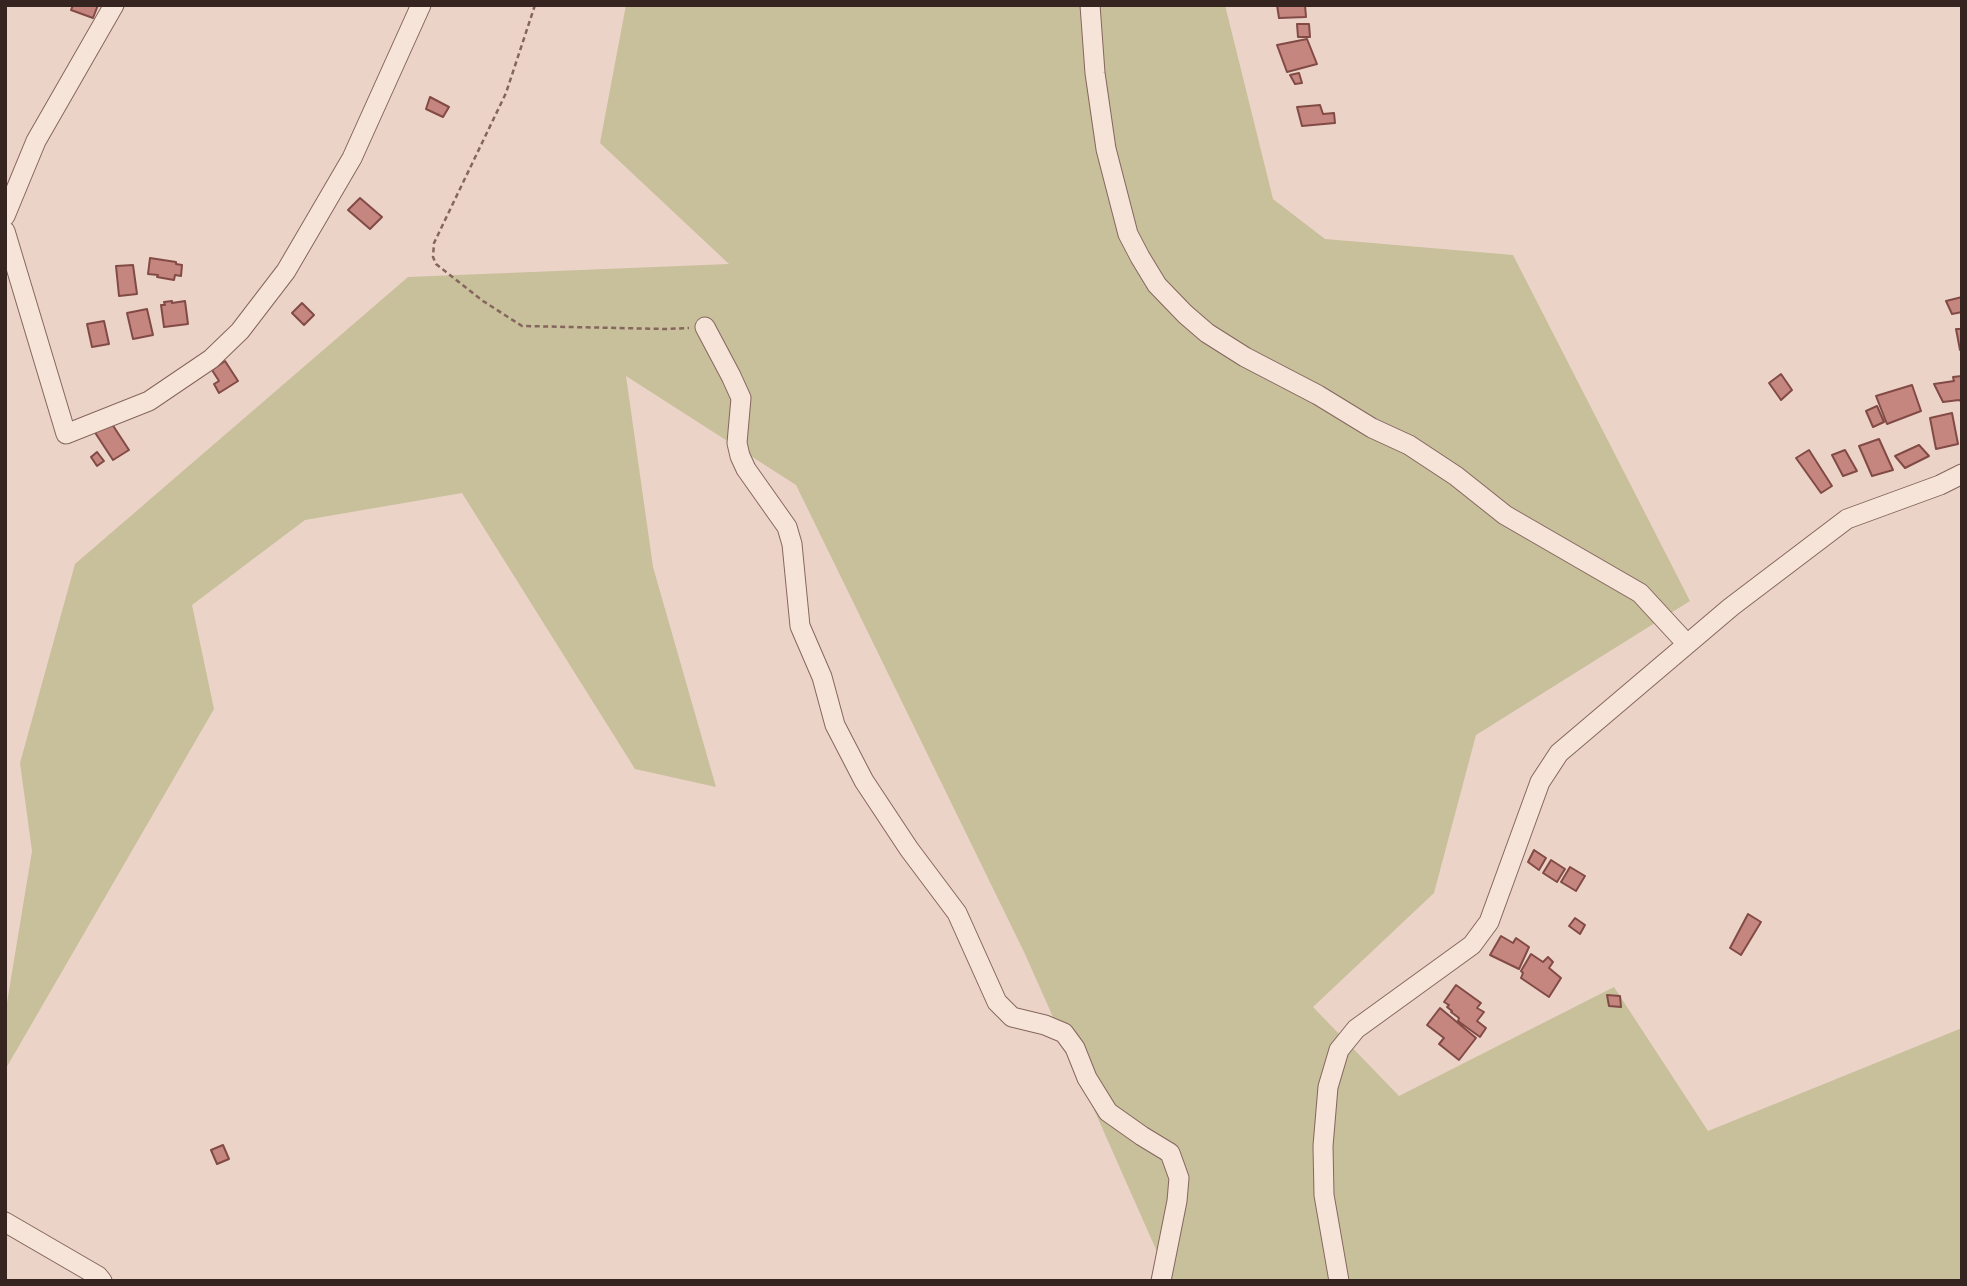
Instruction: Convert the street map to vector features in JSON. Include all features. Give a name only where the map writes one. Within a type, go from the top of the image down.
[{"type":"street","points":[[5,216],[36,141],[114,5]]},
{"type":"street","points":[[5,231],[66,434],[149,401],[211,359],[240,331],[286,271],[352,158],[421,5]]},
{"type":"street","points":[[1090,5],[1094,74],[1117,197],[1128,234],[1157,285],[1207,332],[1245,358],[1318,395],[1372,428],[1409,445],[1456,476],[1505,515],[1640,593],[1687,644]]},
{"type":"street","points":[[705,327],[741,398],[737,443],[740,456],[746,469],[787,527],[792,544],[800,626],[822,677],[835,725],[864,781],[909,849],[957,913],[997,1002],[1012,1017],[1064,1033],[1075,1048],[1087,1077],[1108,1112],[1170,1153],[1178,1178],[1177,1201],[1161,1281]]},
{"type":"street","points":[[1339,1281],[1324,1195],[1323,1146],[1328,1087],[1339,1050],[1356,1029],[1472,945],[1489,922],[1540,782],[1559,753],[1731,607],[1847,519],[1940,485],[1962,474]]},
{"type":"street","points":[[5,1222],[98,1276],[102,1281]]},
{"type":"path","points":[[535,5],[506,93],[435,243],[433,257],[436,264],[482,301],[522,326],[666,329],[705,327]]},
{"type":"shaded area","points":[[626,5],[1225,5],[1273,199],[1325,239],[1513,255],[1690,601],[1476,735],[1434,893],[1313,1007],[1399,1096],[1614,987],[1708,1131],[1962,1028],[1962,1281],[1170,1281],[1025,954],[796,485],[626,376],[653,567],[716,787],[635,769],[462,493],[305,520],[192,605],[214,709],[5,1070],[5,1015],[32,851],[20,763],[75,564],[408,277],[729,264],[600,143]]},
{"type":"building","points":[[73,5],[98,5],[93,18],[71,10]]},
{"type":"building","points":[[1277,5],[1305,5],[1306,17],[1279,18]]},
{"type":"building","points":[[1297,24],[1309,24],[1310,37],[1298,37]]},
{"type":"building","points":[[1307,39],[1317,64],[1287,72],[1277,45]]},
{"type":"building","points":[[1299,73],[1302,83],[1295,84],[1290,75]]},
{"type":"building","points":[[430,97],[449,107],[443,117],[426,109]]},
{"type":"building","points":[[1320,105],[1323,114],[1334,113],[1335,123],[1302,126],[1297,107]]},
{"type":"building","points":[[360,198],[382,217],[370,229],[348,210]]},
{"type":"building","points":[[150,258],[182,265],[181,276],[175,275],[174,280],[148,274]]},
{"type":"building","points":[[133,265],[137,294],[119,296],[116,266]]},
{"type":"building","points":[[1962,297],[1962,312],[1952,314],[1946,301]]},
{"type":"building","points":[[172,301],[185,301],[188,324],[164,327],[161,305]]},
{"type":"building","points":[[302,303],[314,315],[304,325],[292,313]]},
{"type":"building","points":[[147,309],[153,335],[133,339],[127,313]]},
{"type":"building","points":[[104,321],[109,344],[92,347],[87,324]]},
{"type":"building","points":[[1956,329],[1962,329],[1962,350],[1960,350]]},
{"type":"building","points":[[225,361],[238,381],[219,393],[214,384],[219,381],[212,370]]},
{"type":"building","points":[[1781,374],[1792,390],[1781,400],[1769,383]]},
{"type":"building","points":[[1962,376],[1962,402],[1943,402],[1934,384],[1954,381],[1953,377]]},
{"type":"building","points":[[1912,385],[1921,411],[1887,424],[1876,396]]},
{"type":"building","points":[[1877,406],[1884,422],[1873,427],[1866,411]]},
{"type":"building","points":[[1952,413],[1958,444],[1936,449],[1930,418]]},
{"type":"building","points":[[110,421],[129,450],[113,460],[94,431]]},
{"type":"building","points":[[1879,439],[1893,470],[1872,476],[1859,446]]},
{"type":"building","points":[[1919,445],[1929,456],[1905,468],[1895,456]]},
{"type":"building","points":[[1809,450],[1832,486],[1821,493],[1796,458]]},
{"type":"building","points":[[1845,450],[1857,471],[1843,476],[1832,455]]},
{"type":"building","points":[[97,452],[104,461],[97,466],[91,457]]},
{"type":"building","points":[[1534,850],[1546,858],[1539,870],[1528,862]]},
{"type":"building","points":[[1551,860],[1565,869],[1557,882],[1543,873]]},
{"type":"building","points":[[1570,867],[1585,876],[1576,891],[1561,882]]},
{"type":"building","points":[[1748,914],[1761,922],[1741,955],[1730,948]]},
{"type":"building","points":[[1575,918],[1585,925],[1580,934],[1569,926]]},
{"type":"building","points":[[1501,936],[1513,943],[1516,938],[1529,947],[1519,969],[1490,955]]},
{"type":"building","points":[[1531,954],[1543,962],[1548,957],[1553,962],[1549,968],[1561,978],[1549,997],[1521,978],[1521,971]]},
{"type":"building","points":[[1456,985],[1481,1003],[1477,1008],[1484,1012],[1477,1021],[1486,1028],[1480,1037],[1458,1021],[1459,1018],[1444,1002]]},
{"type":"building","points":[[1607,995],[1620,996],[1621,1007],[1609,1006]]},
{"type":"building","points":[[1440,1008],[1476,1038],[1459,1060],[1439,1044],[1444,1038],[1427,1025]]},
{"type":"building","points":[[223,1145],[229,1159],[217,1164],[211,1150]]}]
